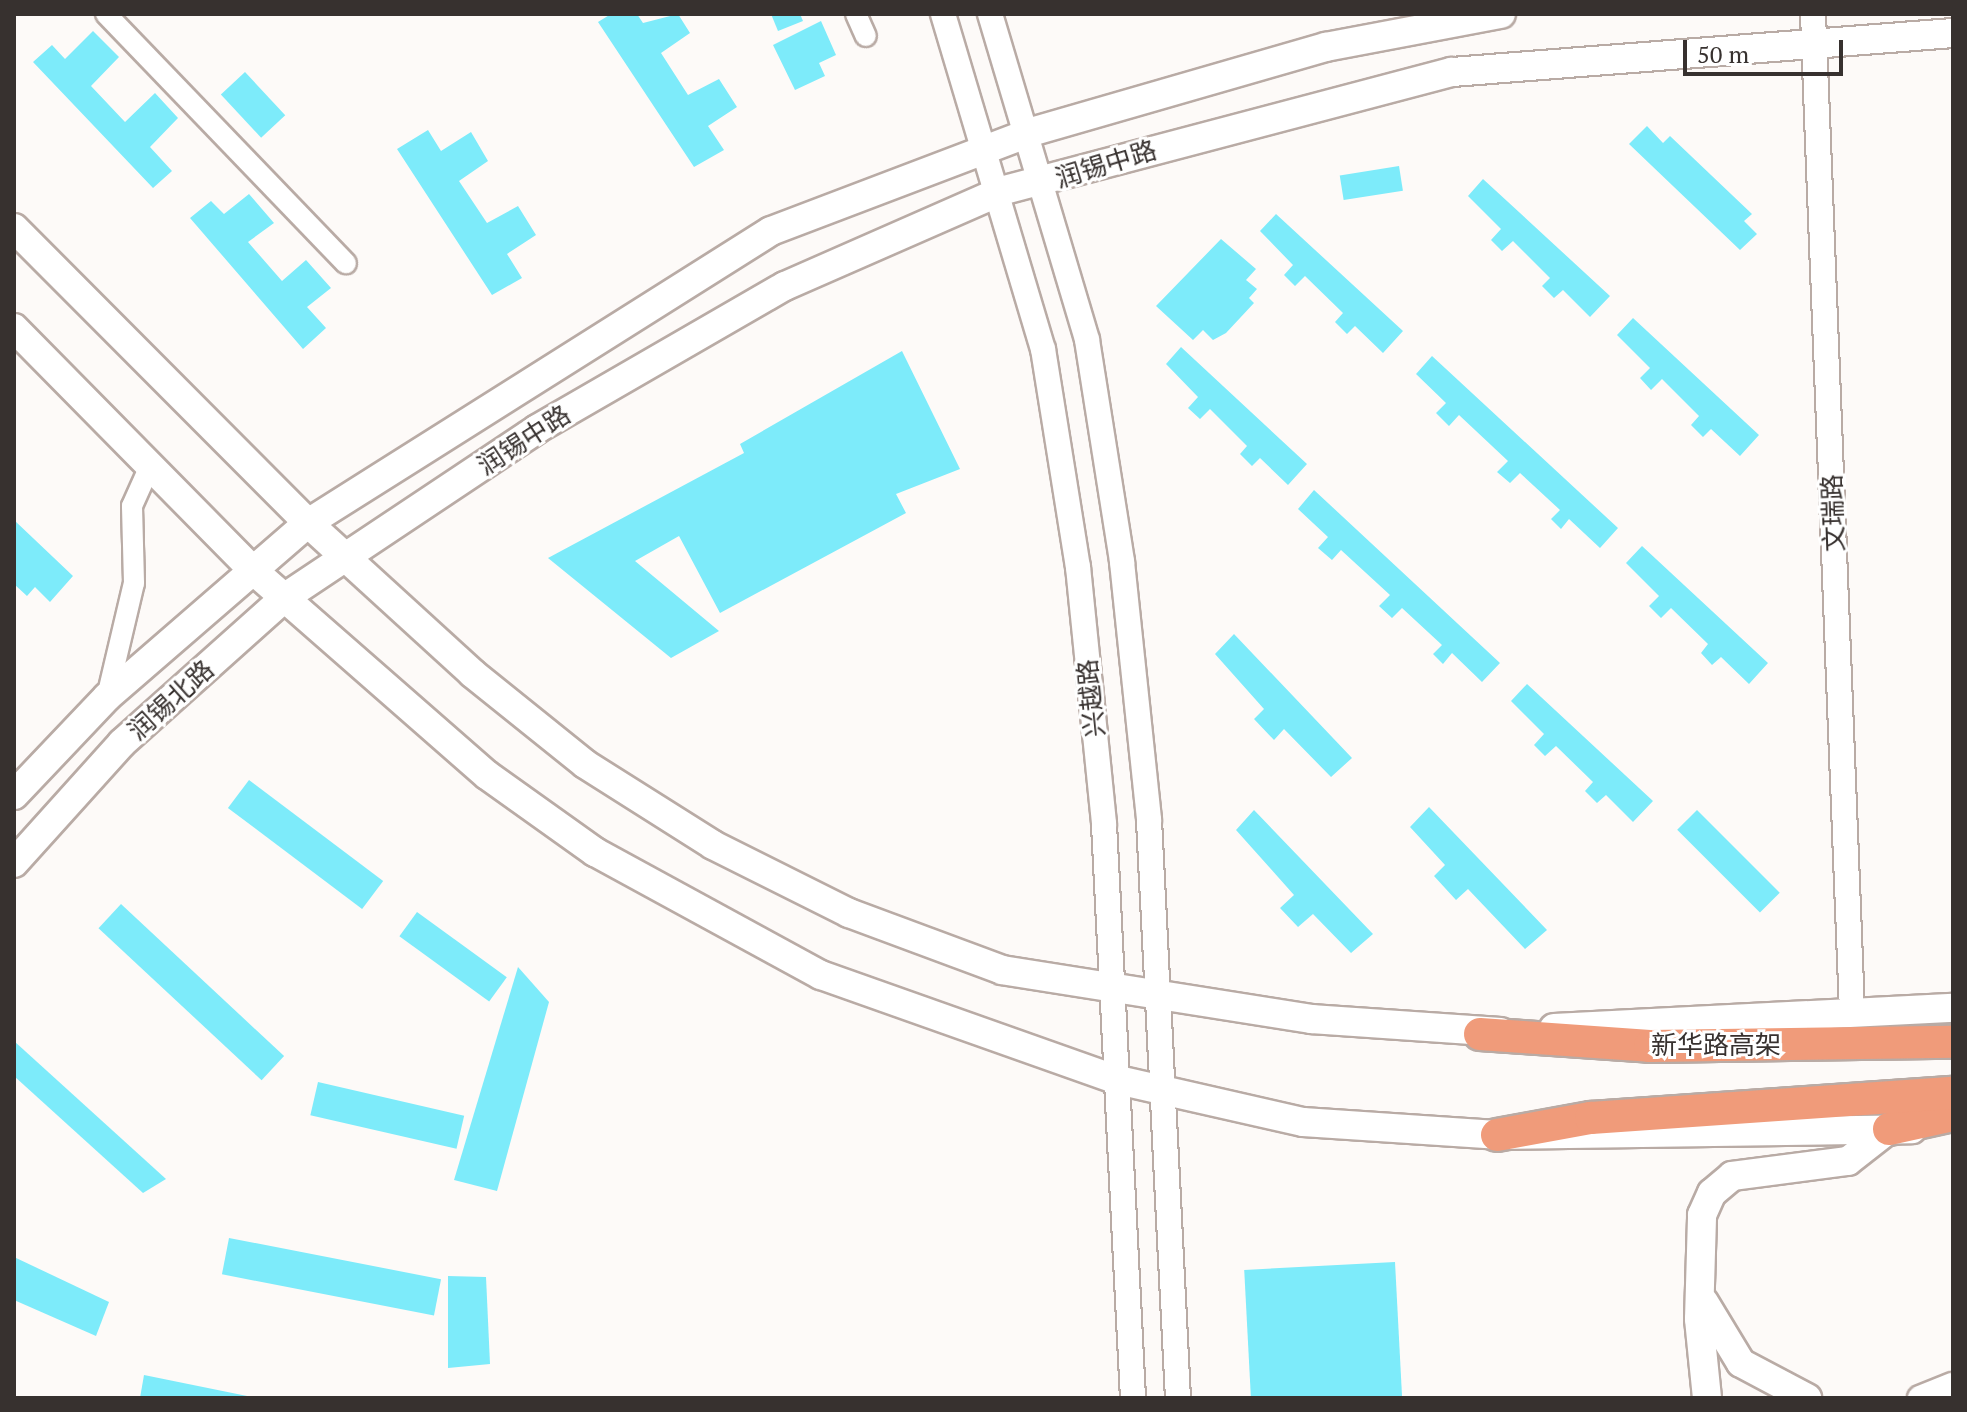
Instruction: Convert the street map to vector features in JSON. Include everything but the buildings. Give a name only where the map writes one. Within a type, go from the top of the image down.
[{"type":"highway","name":"新华路高架","points":[[1480,1034],[1650,1046],[1953,1042]]},
{"type":"highway","points":[[1497,1135],[1591,1118],[1953,1093]]},
{"type":"highway","points":[[1889,1129],[1953,1115]]},
{"type":"main road","name":"润锡中路","points":[[308,523],[771,231],[1031,132],[1326,47],[1501,14]]},
{"type":"main road","name":"润锡中路","points":[[347,559],[537,429],[785,286],[1001,191],[1044,182],[1250,120],[1452,72],[1814,27],[1953,33]]},
{"type":"main road","points":[[14,228],[308,523],[585,764],[713,845],[849,913],[1002,970],[1115,987],[1160,999],[1480,1034],[1953,1008]]},
{"type":"main road","points":[[14,328],[255,572],[487,775],[704,916],[821,975],[1118,1080],[1303,1122],[1497,1135],[1953,1127]]},
{"type":"main road","name":"润锡北路","points":[[14,795],[107,697],[308,523]]},
{"type":"main road","name":"润锡北路","points":[[14,863],[122,743],[284,598],[347,559]]},
{"type":"main road","points":[[1707,1398],[1699,1292],[1702,1215],[1732,1176],[1848,1161],[1889,1129]]},
{"type":"main road","points":[[1699,1292],[1741,1363],[1807,1398]]},
{"type":"street","points":[[856,14],[866,36]]},
{"type":"street","name":"兴越路","points":[[943,14],[1001,191],[1043,349],[1078,567],[1115,987],[1133,1398]]},
{"type":"street","name":"兴越路","points":[[990,14],[1031,132],[1087,340],[1122,562],[1160,999],[1178,1398]]},
{"type":"street","points":[[119,18],[346,263]]},
{"type":"street","name":"文瑞路","points":[[1814,27],[1852,1012]]},
{"type":"street","points":[[107,697],[134,583],[132,506],[150,466]]},
{"type":"street","points":[[1920,1398],[1953,1385]]}]
